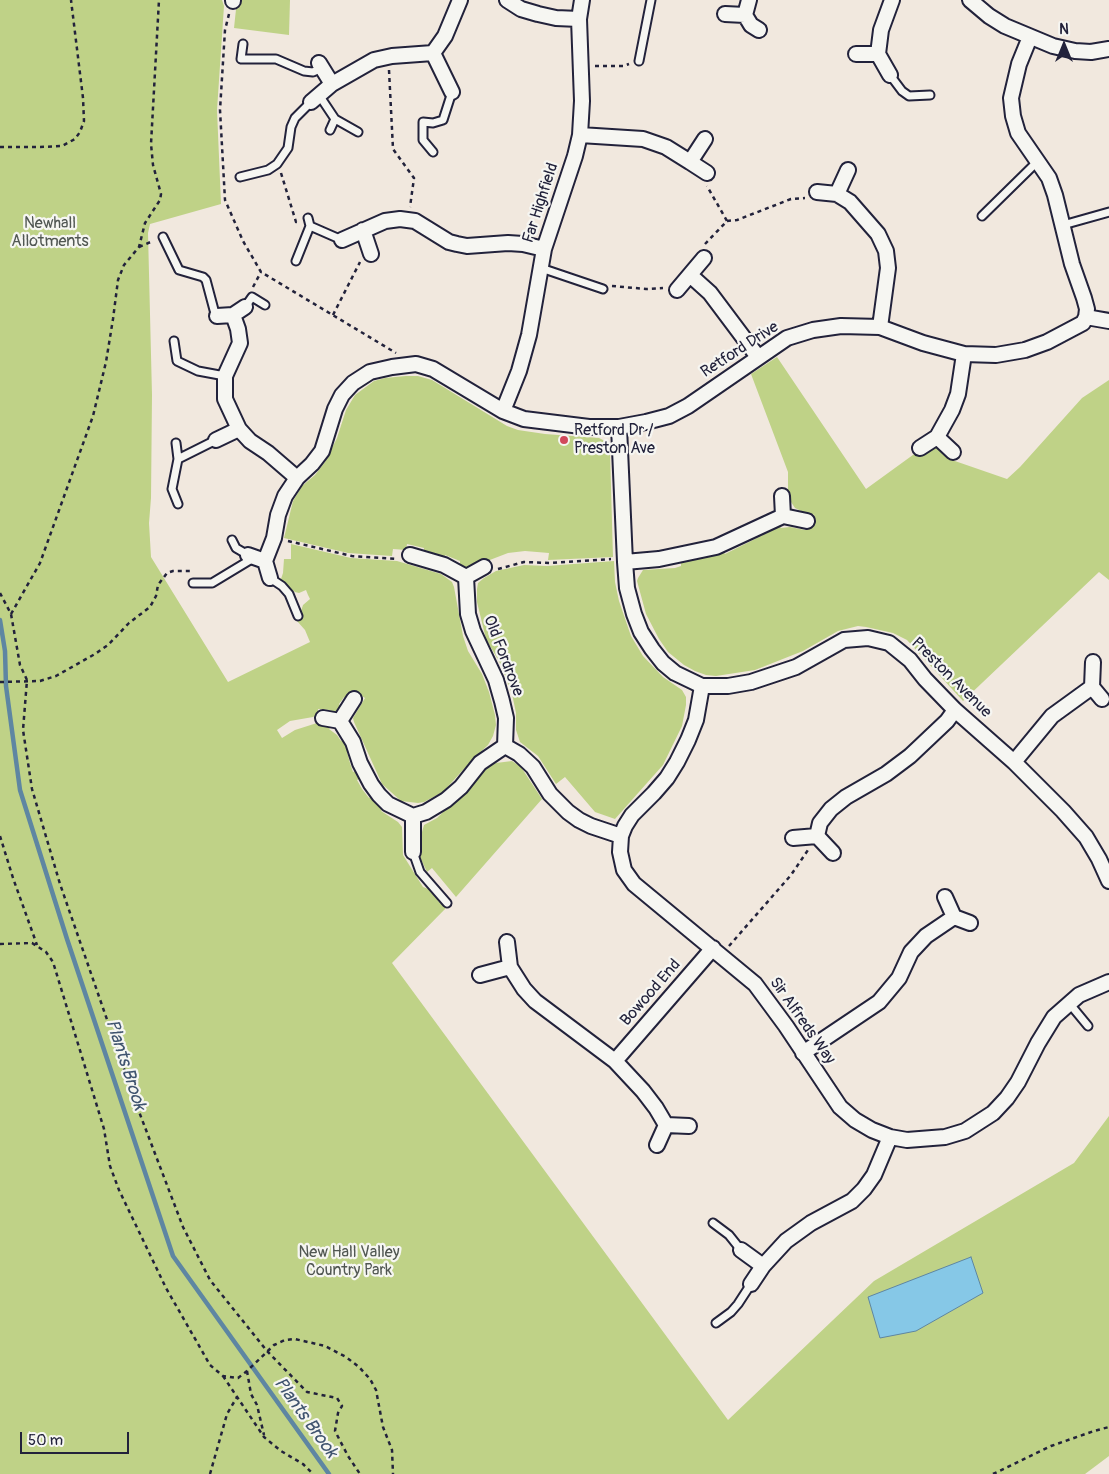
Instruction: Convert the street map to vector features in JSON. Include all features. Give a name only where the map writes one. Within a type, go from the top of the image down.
[{"type":"street","points":[[315,98],[332,84],[374,60],[433,53],[445,36],[460,0]]},
{"type":"street","name":"Far Highfield","points":[[503,411],[519,371],[529,335],[544,249],[580,135],[582,101],[579,18],[582,0]]},
{"type":"street","points":[[749,0],[745,15],[751,24],[759,30]]},
{"type":"street","points":[[890,76],[878,54],[881,30],[892,0]]},
{"type":"street","points":[[509,1],[521,9],[538,14],[556,18],[579,18]]},
{"type":"street","points":[[973,1],[989,16],[1005,26],[1053,46],[1074,51],[1091,52],[1109,49]]},
{"type":"street","points":[[725,14],[745,15]]},
{"type":"street","points":[[1030,37],[1019,64],[1011,98],[1013,116],[1018,133],[1049,178],[1072,264],[1087,309],[1086,317],[1109,321]]},
{"type":"street","points":[[433,53],[452,92]]},
{"type":"street","points":[[856,54],[878,54]]},
{"type":"street","points":[[320,66],[332,84]]},
{"type":"street","points":[[580,135],[643,139],[666,147],[707,172]]},
{"type":"street","points":[[690,162],[705,139]]},
{"type":"street","points":[[838,194],[848,170]]},
{"type":"street","points":[[817,192],[838,194],[850,202],[878,234],[886,251],[888,280],[880,327]]},
{"type":"street","points":[[342,240],[385,221],[400,219],[415,221],[449,242],[457,244],[467,246],[508,243],[544,249]]},
{"type":"street","points":[[363,230],[370,249]]},
{"type":"street","points":[[677,290],[704,258]]},
{"type":"street","points":[[690,275],[710,292],[758,357]]},
{"type":"street","points":[[218,316],[233,315],[245,307]]},
{"type":"street","points":[[233,315],[238,329],[240,344],[225,376],[225,399],[239,429],[297,478]]},
{"type":"street","name":"Retford Drive","points":[[416,364],[433,369],[503,411],[524,419],[588,427],[619,426],[669,416],[688,406],[787,338],[813,330],[841,326],[880,327],[923,343],[964,354],[996,355],[1025,350],[1047,342],[1083,323],[1086,317]]},
{"type":"street","points":[[920,448],[937,437],[952,410],[958,394],[964,354]]},
{"type":"street","points":[[270,578],[256,558],[274,538],[278,515],[285,496],[297,478],[322,451],[335,409],[342,395],[353,383],[370,372],[416,364]]},
{"type":"street","name":"Preston Avenue","points":[[619,426],[627,588],[634,614],[652,649],[662,663],[675,673],[702,686],[728,686],[750,682],[796,667],[844,640],[868,638],[889,643],[910,660],[925,679],[955,710],[1014,762],[1063,811],[1086,837],[1109,881]]},
{"type":"street","points":[[216,440],[239,429]]},
{"type":"street","points":[[937,437],[953,452]]},
{"type":"street","points":[[782,496],[783,516]]},
{"type":"street","points":[[625,562],[659,559],[716,548],[783,516],[807,521]]},
{"type":"street","points":[[410,555],[444,565],[466,577],[484,568]]},
{"type":"street","name":"Old Fordrove","points":[[466,577],[468,614],[473,632],[493,672],[506,718],[505,746]]},
{"type":"street","points":[[1093,662],[1092,688],[1102,699]]},
{"type":"street","name":"Sir Alfreds Way","points":[[702,686],[696,720],[677,762],[667,778],[632,815],[625,826],[620,852],[624,870],[634,884],[743,972],[765,996],[840,1107],[864,1125],[890,1137],[924,1140],[945,1137],[965,1131],[1001,1106],[1018,1082],[1054,1017],[1068,1003],[1090,990],[1109,982]]},
{"type":"street","points":[[1014,762],[1052,716],[1092,688]]},
{"type":"street","points":[[340,721],[354,699]]},
{"type":"street","points":[[817,836],[820,823],[832,809],[846,797],[886,774],[910,756],[947,721],[955,710]]},
{"type":"street","points":[[322,718],[340,721],[353,742],[360,763],[371,784],[379,795],[388,804],[413,816],[426,812],[446,800],[461,787],[480,763],[505,746],[519,754],[533,767],[550,794],[568,812],[591,826],[622,836]]},
{"type":"street","points":[[413,816],[413,852]]},
{"type":"street","points":[[793,838],[817,836]]},
{"type":"street","points":[[817,836],[833,853]]},
{"type":"street","points":[[946,897],[954,917],[970,923]]},
{"type":"street","points":[[803,1053],[878,1002],[899,978],[911,952],[926,936],[954,917]]},
{"type":"street","points":[[507,942],[510,967],[524,989],[535,1000],[615,1061],[656,1108],[666,1125]]},
{"type":"street","name":"Bowood End","points":[[615,1061],[717,952]]},
{"type":"street","points":[[480,976],[510,967]]},
{"type":"street","points":[[666,1125],[690,1126]]},
{"type":"street","points":[[657,1145],[666,1125]]},
{"type":"street","points":[[750,1284],[763,1266],[786,1241],[811,1223],[852,1201],[864,1189],[874,1175],[885,1153],[890,1137]]},
{"type":"street","points":[[741,1250],[763,1266]]},
{"type":"lane","points":[[639,61],[651,0]]},
{"type":"lane","points":[[244,44],[240,59],[276,59],[304,71],[312,72],[320,66]]},
{"type":"lane","points":[[890,76],[908,96],[930,95]]},
{"type":"lane","points":[[433,152],[423,140],[423,122],[433,123],[443,120],[452,92]]},
{"type":"lane","points":[[240,177],[268,170],[277,164],[288,148],[291,127],[296,118],[315,98],[336,119],[358,132]]},
{"type":"lane","points":[[330,130],[336,119]]},
{"type":"lane","points":[[982,216],[1038,161]]},
{"type":"lane","points":[[1063,225],[1109,212]]},
{"type":"lane","points":[[296,261],[310,226],[308,218]]},
{"type":"lane","points":[[310,226],[342,240]]},
{"type":"lane","points":[[163,237],[179,270],[203,277],[206,280],[214,310],[218,316]]},
{"type":"lane","points":[[541,268],[602,289]]},
{"type":"lane","points":[[245,307],[252,297],[265,305]]},
{"type":"lane","points":[[174,341],[177,361],[198,371],[225,376]]},
{"type":"lane","points":[[178,459],[216,440]]},
{"type":"lane","points":[[176,443],[178,459],[172,489],[178,504]]},
{"type":"lane","points":[[232,540],[236,548],[256,558]]},
{"type":"lane","points":[[193,583],[212,583],[256,558]]},
{"type":"lane","points":[[270,578],[282,586],[289,594],[298,616]]},
{"type":"lane","points":[[413,852],[420,872],[447,903]]},
{"type":"lane","points":[[1068,1003],[1088,1026]]},
{"type":"lane","points":[[713,1223],[729,1236],[741,1250]]},
{"type":"lane","points":[[716,1323],[738,1304],[750,1284]]},
{"type":"path","points":[[0,147],[62,146],[75,140],[80,132],[84,121],[83,98],[71,0]]},
{"type":"path","points":[[11,614],[40,563],[92,416],[106,362],[118,280],[124,265],[139,247],[145,223],[160,200],[161,194],[153,165],[151,144],[159,0]]},
{"type":"path","points":[[233,0],[225,30],[220,110],[224,200],[243,241],[261,272],[416,364]]},
{"type":"path","points":[[388,57],[392,149],[414,178],[408,220]]},
{"type":"path","points":[[592,66],[623,66],[639,61]]},
{"type":"path","points":[[277,164],[296,222],[308,218]]},
{"type":"path","points":[[707,172],[705,182],[727,221]]},
{"type":"path","points":[[704,258],[699,251],[727,221],[736,220],[790,199],[810,198],[817,192]]},
{"type":"path","points":[[139,247],[163,237]]},
{"type":"path","points":[[333,316],[370,249]]},
{"type":"path","points":[[274,538],[352,556],[405,560],[410,555]]},
{"type":"path","points":[[484,568],[493,570],[524,562],[550,563],[613,559],[625,562]]},
{"type":"path","points":[[0,682],[40,681],[56,676],[108,645],[129,622],[150,607],[156,596],[158,585],[167,573],[173,571],[200,571]]},
{"type":"path","points":[[0,593],[11,614],[20,666],[27,680],[23,730],[32,789],[60,884],[138,1109],[183,1227],[210,1280],[265,1352],[307,1392],[337,1398],[342,1406],[338,1413],[336,1430],[348,1456],[360,1474]]},
{"type":"path","points":[[0,836],[37,945]]},
{"type":"path","points":[[717,952],[791,874],[817,836]]},
{"type":"path","points":[[0,944],[32,943],[46,952],[53,962],[104,1130],[110,1166],[119,1190],[166,1288],[210,1365],[223,1376],[264,1436],[303,1464],[313,1474]]},
{"type":"path","points":[[223,1376],[238,1378],[265,1352],[285,1340],[304,1340],[325,1346],[346,1357],[370,1379],[376,1390],[383,1427],[392,1450],[393,1474]]},
{"type":"path","points":[[248,1370],[251,1394],[257,1405],[264,1436]]},
{"type":"path","points":[[210,1474],[227,1414],[237,1397]]},
{"type":"path","points":[[993,1474],[1051,1446],[1094,1430],[1109,1427]]},
{"type":"green space","name":"New Hall Valley Country Park","points":[[0,0],[222,0],[224,6],[217,110],[221,204],[150,224],[148,233],[152,395],[149,523],[151,557],[228,682],[310,642],[305,630],[297,621],[303,617],[301,611],[303,605],[310,599],[306,590],[299,593],[295,592],[282,582],[281,579],[284,559],[291,559],[291,544],[351,558],[397,561],[441,574],[452,582],[463,636],[468,651],[482,674],[489,692],[496,725],[488,745],[443,792],[424,802],[401,801],[382,784],[353,718],[365,698],[353,690],[347,701],[344,697],[339,704],[342,709],[337,713],[333,714],[330,710],[318,709],[318,714],[313,717],[290,721],[277,730],[282,738],[295,730],[317,723],[331,727],[329,729],[341,741],[345,739],[350,750],[347,752],[353,772],[357,770],[361,778],[357,780],[362,789],[369,798],[372,796],[384,808],[381,811],[398,822],[402,827],[403,855],[423,887],[434,891],[437,894],[438,901],[446,908],[392,963],[728,1420],[874,1281],[1074,1163],[1109,1116],[1109,1456],[1085,1474],[0,1474]]},
{"type":"green space","points":[[237,0],[290,0],[289,35],[234,28]]},
{"type":"green space","points":[[777,357],[866,489],[917,452],[922,453],[935,447],[952,460],[1007,479],[1082,398],[1109,380],[1109,580],[1099,572],[963,701],[907,640],[893,633],[866,627],[858,626],[838,631],[803,651],[755,670],[716,676],[706,675],[684,665],[668,652],[646,614],[637,581],[643,570],[675,568],[681,566],[681,561],[723,551],[725,554],[767,533],[767,529],[779,525],[781,528],[790,527],[805,530],[810,517],[815,515],[795,508],[791,502],[788,491],[788,472],[751,374]]},
{"type":"green space","points":[[418,376],[432,380],[507,426],[518,430],[599,438],[605,441],[610,452],[613,557],[548,560],[549,553],[525,551],[508,553],[469,568],[460,566],[460,561],[445,555],[444,560],[424,553],[424,548],[407,544],[406,550],[393,549],[392,556],[348,553],[284,538],[293,501],[302,486],[315,475],[325,462],[337,438],[346,410],[355,395],[374,381]]},
{"type":"green space","points":[[614,561],[615,582],[619,601],[631,636],[643,656],[663,677],[682,690],[686,697],[682,726],[663,765],[615,819],[595,812],[565,777],[556,784],[538,756],[520,742],[516,730],[516,713],[512,694],[501,665],[486,639],[477,602],[478,583],[496,571],[524,565],[547,566]]},
{"type":"green space","points":[[512,761],[521,767],[542,799],[456,897],[432,868],[427,872],[419,855],[417,845],[419,830],[422,832],[424,825],[437,818],[486,768],[496,763]]},
{"type":"water","points":[[971,1257],[983,1293],[916,1331],[880,1338],[868,1297]]},
{"type":"waterway","name":"Plants Brook","points":[[0,620],[5,651],[6,686],[20,790],[67,939],[173,1256],[329,1474]]},
{"type":"place","name":"Retford Dr / Preston Ave","points":[[564,440]]},
{"type":"park label","name":"Newhall Allotments","points":[[50,233]]}]
